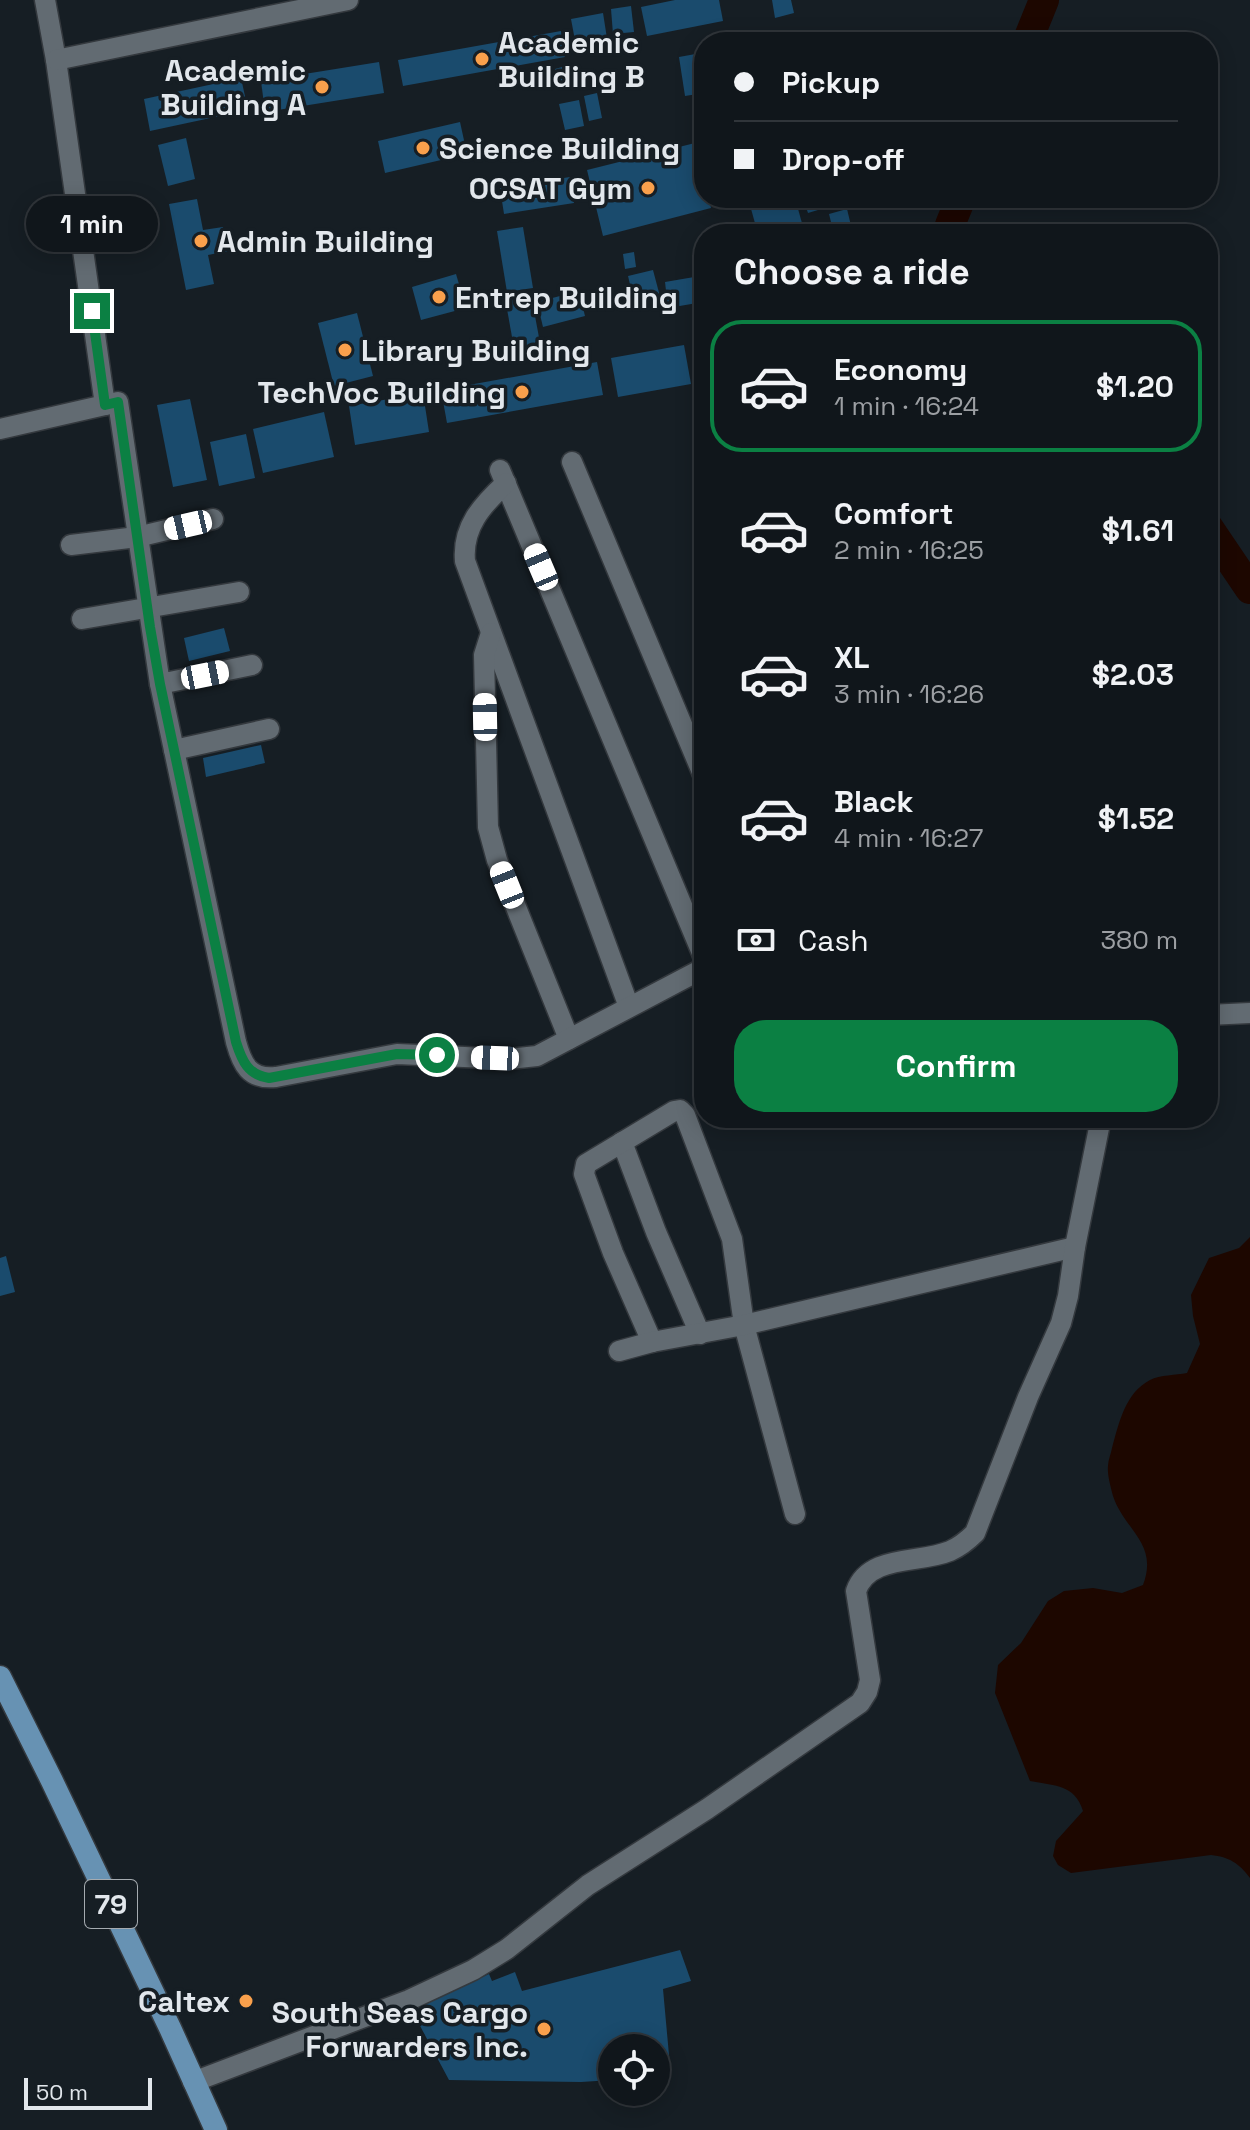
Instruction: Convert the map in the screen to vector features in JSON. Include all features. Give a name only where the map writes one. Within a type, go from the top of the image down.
[{"type":"main road","name":"79","points":[[1,1679],[216,2130]]},
{"type":"street","points":[[45,0],[105,405]]},
{"type":"street","points":[[56,60],[348,0]]},
{"type":"street","points":[[0,429],[118,402],[160,684],[236,1042],[242,1060],[255,1075],[276,1077],[397,1054],[519,1059],[537,1056],[694,973]]},
{"type":"street","points":[[572,462],[694,753]]},
{"type":"street","points":[[629,1007],[469,572],[464,550],[469,527],[503,477],[694,934]]},
{"type":"street","points":[[71,545],[137,537],[213,519]]},
{"type":"street","points":[[82,619],[239,592]]},
{"type":"street","points":[[491,633],[484,655],[488,827],[497,860],[569,1039]]},
{"type":"street","points":[[160,684],[252,665]]},
{"type":"street","points":[[174,750],[269,729]]},
{"type":"street","points":[[1218,1015],[1250,1013]]},
{"type":"street","points":[[652,1342],[613,1253],[584,1174],[586,1164],[680,1110],[685,1115],[732,1239],[744,1325],[795,1514]]},
{"type":"street","points":[[193,2082],[409,2000],[473,1970],[507,1949],[588,1885],[707,1809],[860,1703],[870,1680],[856,1591],[859,1582],[869,1572],[882,1566],[949,1552],[975,1533],[1028,1397],[1061,1323],[1099,1128]]},
{"type":"street","points":[[622,1142],[700,1334]]},
{"type":"street","points":[[619,1351],[744,1325],[1075,1247]]},
{"type":"shaded area","points":[[1250,1237],[1250,1878],[1233,1862],[1211,1855],[1071,1873],[1058,1865],[1053,1856],[1056,1841],[1083,1811],[1069,1791],[1030,1781],[995,1693],[998,1665],[1021,1643],[1048,1601],[1064,1591],[1093,1588],[1122,1593],[1143,1585],[1147,1558],[1118,1508],[1109,1477],[1108,1462],[1117,1429],[1129,1401],[1141,1386],[1158,1377],[1187,1373],[1200,1344],[1191,1295],[1209,1258],[1239,1248]]},
{"type":"building","points":[[675,0],[719,0],[723,21],[647,36],[641,7]]},
{"type":"building","points":[[772,0],[791,0],[794,13],[775,18]]},
{"type":"building","points":[[631,6],[634,32],[613,34],[611,9]]},
{"type":"building","points":[[603,13],[608,45],[577,51],[571,19]]},
{"type":"building","name":"Academic Building B","points":[[561,31],[565,57],[403,86],[398,60]]},
{"type":"building","points":[[694,54],[694,95],[685,96],[679,57]]},
{"type":"building","name":"Academic Building A","points":[[379,62],[384,93],[265,112],[261,81]]},
{"type":"building","points":[[569,65],[573,81],[559,85],[555,69]]},
{"type":"building","points":[[241,78],[248,110],[150,131],[144,99]]},
{"type":"building","points":[[597,93],[602,118],[589,121],[584,96]]},
{"type":"building","points":[[579,100],[584,126],[565,130],[559,104]]},
{"type":"building","name":"Science Building","points":[[460,122],[467,154],[385,173],[378,141]]},
{"type":"building","points":[[186,138],[195,179],[168,186],[158,145]]},
{"type":"building","name":"OCSAT Gym","points":[[694,143],[694,208],[711,208],[603,236],[587,170]]},
{"type":"building","points":[[570,177],[574,203],[504,214],[500,188]]},
{"type":"building","name":"Admin Building","points":[[197,199],[203,230],[223,227],[228,251],[208,255],[214,284],[186,290],[169,204]]},
{"type":"building","points":[[751,208],[798,208],[802,224],[755,224]]},
{"type":"building","points":[[806,208],[825,208],[808,213]]},
{"type":"building","points":[[847,209],[851,224],[832,224],[829,214]]},
{"type":"building","points":[[523,227],[533,288],[507,292],[497,231]]},
{"type":"building","points":[[634,252],[636,267],[625,269],[623,254]]},
{"type":"building","points":[[653,270],[662,304],[636,310],[628,276]]},
{"type":"building","name":"Entrep Building","points":[[456,274],[466,308],[421,320],[412,287]]},
{"type":"building","points":[[694,277],[694,304],[668,308],[665,282]]},
{"type":"building","points":[[579,291],[585,316],[543,327],[537,302]]},
{"type":"building","points":[[531,294],[540,343],[514,348],[505,298]]},
{"type":"building","name":"Library Building","points":[[357,313],[373,376],[334,386],[318,323]]},
{"type":"building","points":[[684,345],[691,384],[618,397],[611,358]]},
{"type":"building","name":"TechVoc Building","points":[[597,362],[603,395],[447,423],[441,390]]},
{"type":"building","points":[[423,393],[429,432],[355,445],[349,406]]},
{"type":"building","points":[[190,399],[207,480],[173,487],[157,405]]},
{"type":"building","points":[[324,412],[334,457],[263,473],[253,429]]},
{"type":"building","points":[[246,434],[255,478],[219,486],[210,442]]},
{"type":"building","points":[[224,628],[230,651],[189,661],[184,638]]},
{"type":"building","points":[[261,745],[265,763],[206,777],[203,758]]},
{"type":"building","points":[[6,1256],[15,1292],[0,1296],[0,1258]]},
{"type":"building","name":"South Seas Cargo Forwarders Inc.","points":[[680,1950],[691,1981],[663,1989],[667,2034],[598,2034],[598,2081],[449,2080],[411,2009],[489,1974],[492,1981],[515,1972],[522,1991]]},
{"type":"waterway","points":[[1031,32],[1044,0]]},
{"type":"waterway","points":[[950,224],[957,208]]},
{"type":"waterway","points":[[1218,542],[1250,589]]},
{"type":"place","name":"Academic Building B","points":[[482,59]]},
{"type":"place","name":"Academic Building A","points":[[322,87]]},
{"type":"place","name":"Science Building","points":[[423,148]]},
{"type":"place","name":"OCSAT Gym","points":[[648,188]]},
{"type":"place","name":"Admin Building","points":[[201,241]]},
{"type":"place","name":"Entrep Building","points":[[439,297]]},
{"type":"place","name":"Library Building","points":[[345,350]]},
{"type":"place","name":"TechVoc Building","points":[[522,392]]},
{"type":"place","name":"Caltex","points":[[246,2001]]},
{"type":"place","name":"South Seas Cargo Forwarders Inc.","points":[[544,2029]]},
{"type":"route","points":[[92,311],[105,405],[118,402],[160,684],[242,1060],[255,1075],[269,1078],[397,1054],[437,1055]]}]
